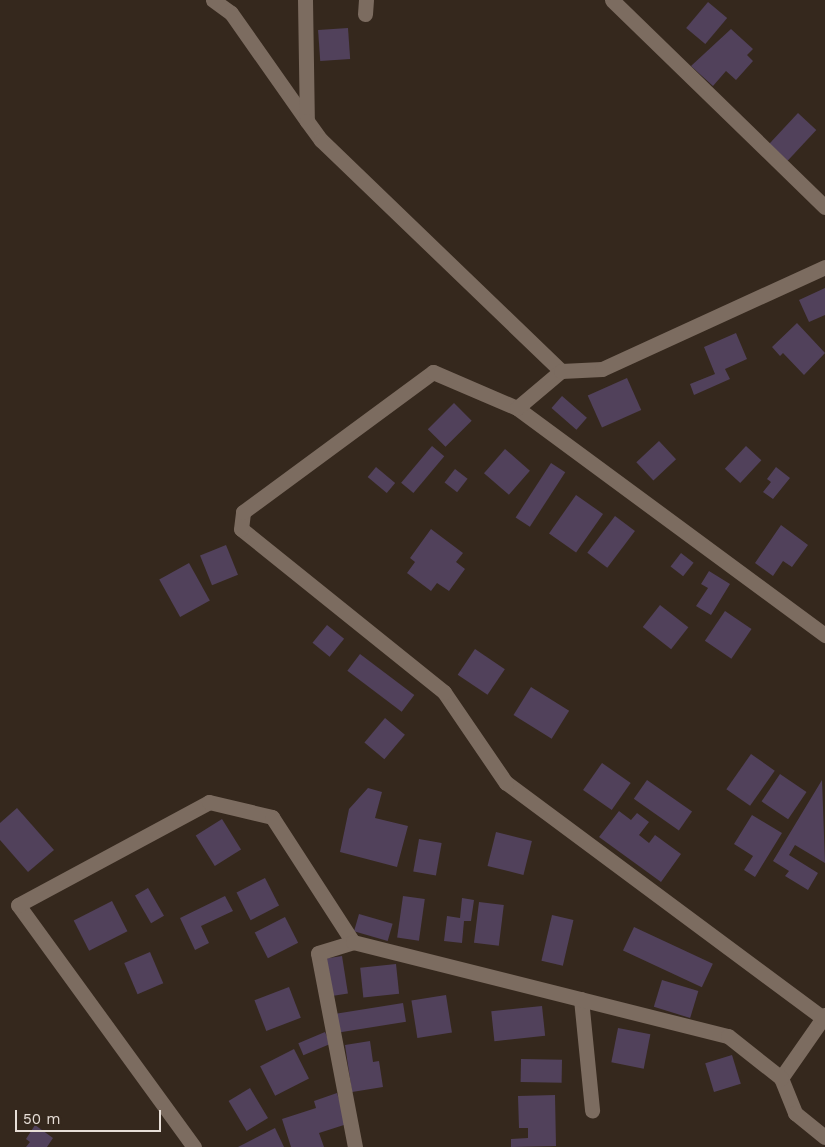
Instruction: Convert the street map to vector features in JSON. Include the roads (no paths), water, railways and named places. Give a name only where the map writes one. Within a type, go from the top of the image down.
[{"type":"street","points":[[214,0],[230,13],[321,140],[561,371]]},
{"type":"street","points":[[305,0],[307,121]]},
{"type":"street","points":[[612,0],[825,208]]},
{"type":"street","points":[[516,408],[561,371],[602,369],[825,267]]},
{"type":"street","points":[[781,1078],[824,1017],[506,783],[444,692],[241,529],[243,512],[433,372],[516,408],[825,635]]},
{"type":"street","points":[[194,1147],[18,905],[209,802],[272,817],[353,942]]},
{"type":"street","points":[[355,1147],[318,953],[353,942],[728,1036],[781,1078],[795,1113],[825,1137]]},
{"type":"street","points":[[580,999],[592,1110]]}]
